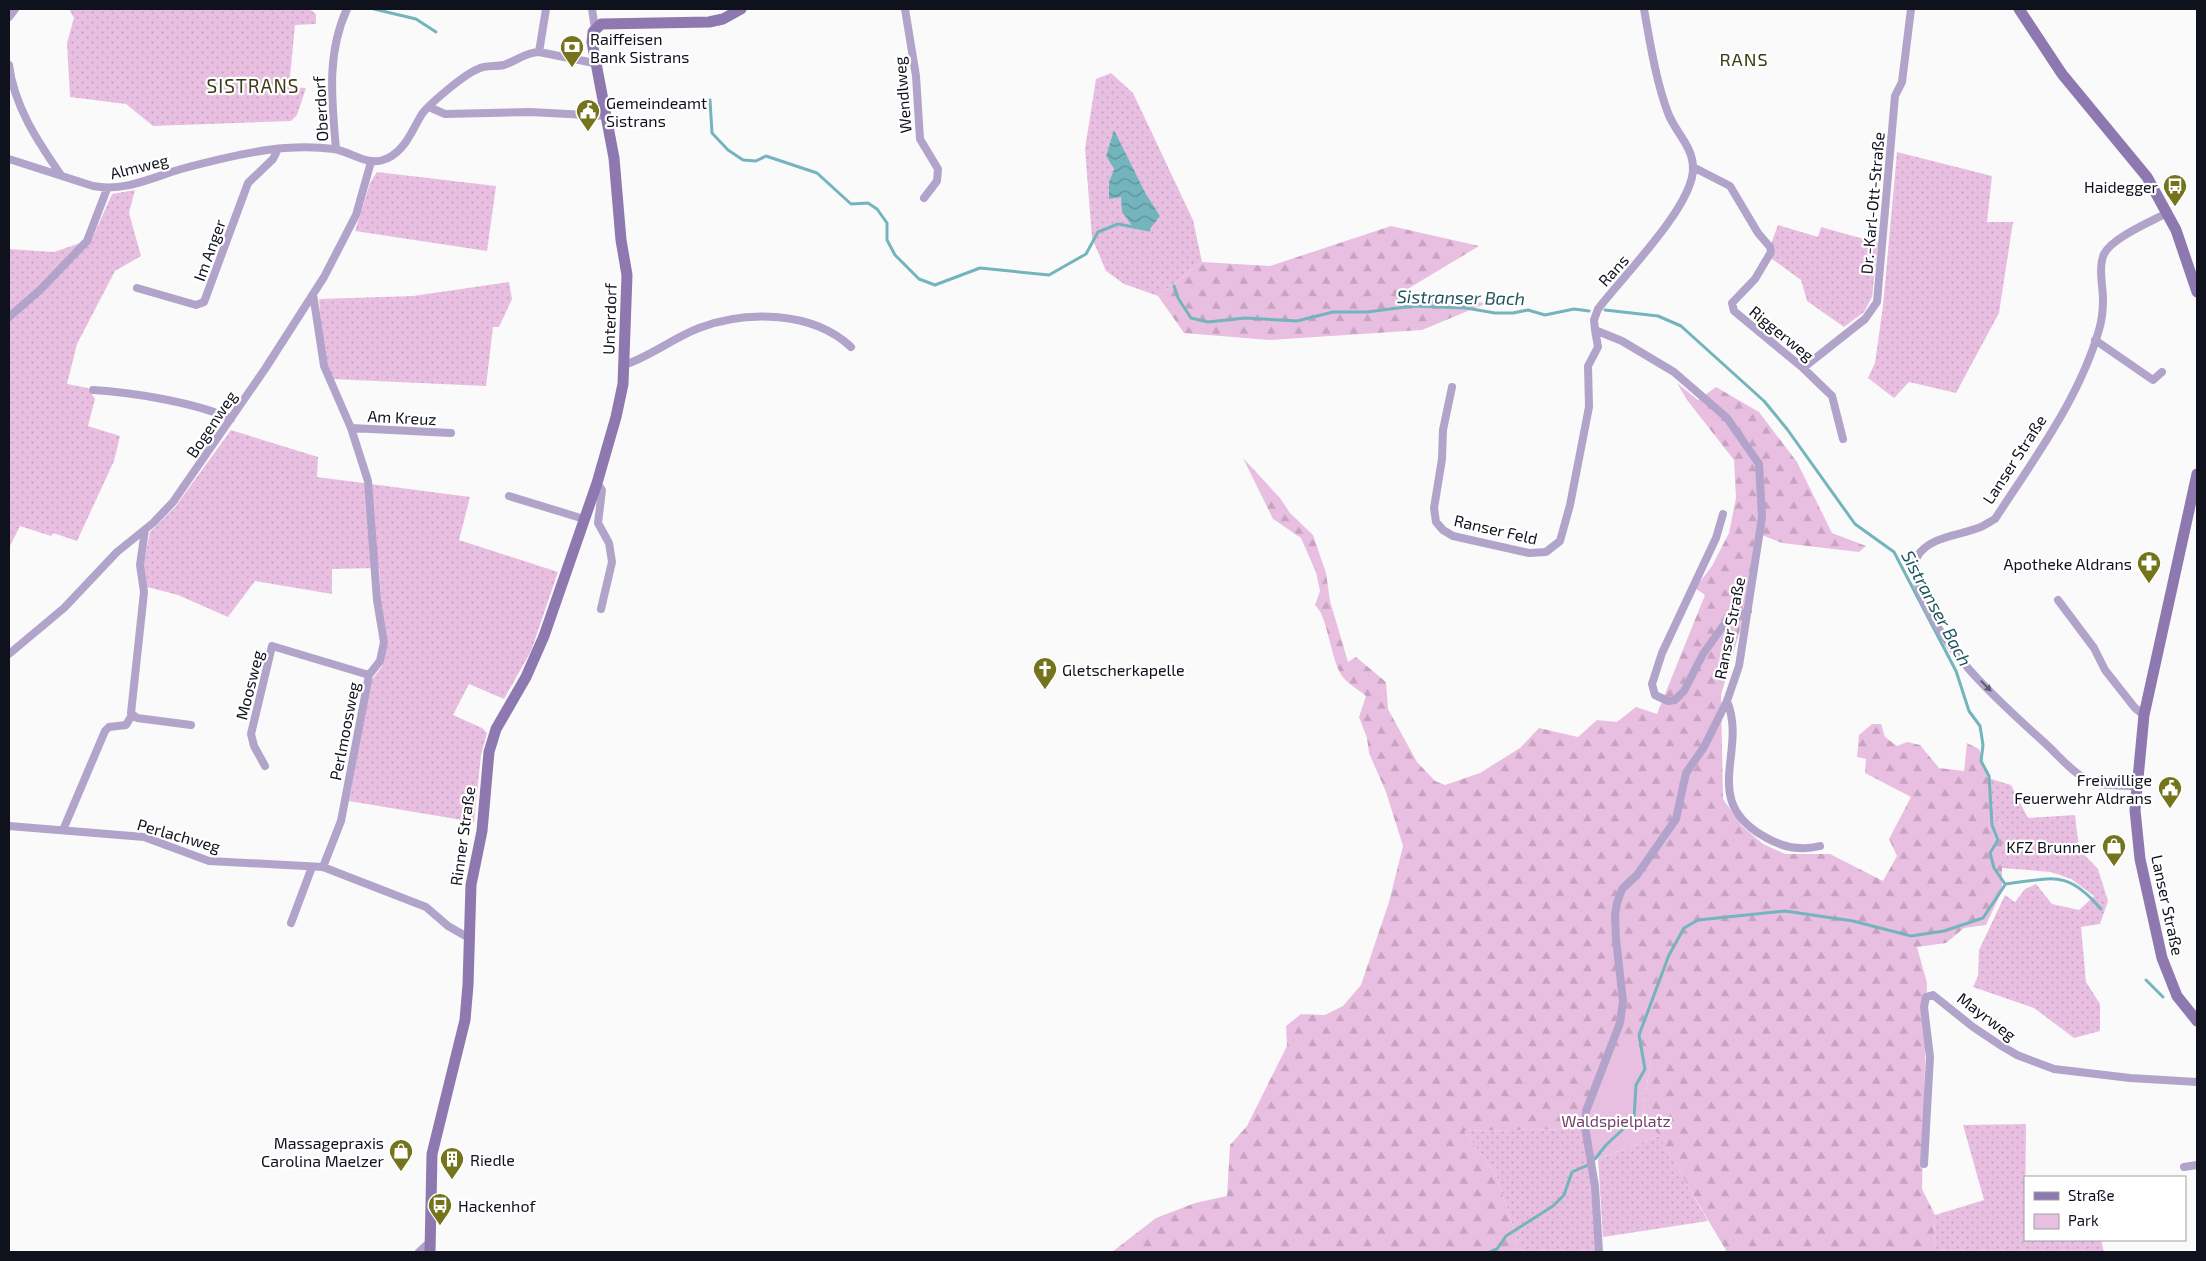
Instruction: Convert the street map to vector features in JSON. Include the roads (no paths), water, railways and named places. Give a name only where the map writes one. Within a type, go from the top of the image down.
[{"type":"main road","points":[[595,28],[605,24],[709,22],[723,19],[741,9]]},
{"type":"main road","points":[[2019,9],[2062,74],[2147,177],[2167,213],[2187,257],[2197,292]]},
{"type":"main road","name":"Unterdorf","points":[[584,518],[619,406],[624,365],[627,276],[621,240],[614,158],[594,63],[592,37],[595,28]]},
{"type":"main road","name":"Lanser Straße","points":[[2197,474],[2144,716],[2136,786],[2136,825],[2140,859],[2162,958],[2177,996],[2197,1021]]},
{"type":"main road","name":"Rinner Straße","points":[[430,1247],[432,1154],[465,1020],[471,885],[482,831],[489,752],[492,740],[539,649],[584,518]]},
{"type":"street","name":"Oberdorf","points":[[336,149],[331,77],[337,39],[347,9]]},
{"type":"street","points":[[539,52],[546,9]]},
{"type":"street","points":[[592,9],[595,28]]},
{"type":"street","name":"Wendlweg","points":[[905,9],[916,76],[920,139],[938,169],[937,180],[924,198]]},
{"type":"street","points":[[1644,9],[1668,113],[1688,148],[1693,167]]},
{"type":"street","name":"Dr.-Karl-Ott-Straße","points":[[1803,368],[1865,319],[1877,302],[1895,96],[1902,82],[1911,9]]},
{"type":"street","points":[[372,162],[386,159],[398,152],[410,137],[423,112],[477,69],[505,64],[530,53],[539,52],[594,63]]},
{"type":"street","points":[[9,65],[17,102],[61,175]]},
{"type":"street","points":[[429,107],[445,114],[530,112],[606,116]]},
{"type":"street","name":"Oberdorf","points":[[278,149],[305,147],[336,149],[372,162]]},
{"type":"street","name":"Almweg","points":[[9,158],[107,189],[140,183],[180,170],[278,149]]},
{"type":"street","name":"Im Anger","points":[[137,288],[196,306],[204,302],[248,183],[273,159],[278,149]]},
{"type":"street","name":"Bogenweg","points":[[9,654],[59,612],[117,552],[145,530],[173,502],[231,419],[329,268],[356,215],[372,162]]},
{"type":"street","name":"Riggerweg","points":[[1693,167],[1730,186],[1758,233],[1770,247],[1771,252],[1755,279],[1735,299],[1732,307],[1742,320],[1803,368],[1832,396],[1843,439]]},
{"type":"street","name":"Rans","points":[[1595,330],[1594,320],[1598,309],[1647,252],[1676,210],[1688,189],[1693,167]]},
{"type":"street","points":[[9,317],[40,290],[87,241],[107,189]]},
{"type":"street","name":"Lanser Straße","points":[[2136,786],[2102,784],[2085,779],[2010,711],[1956,654],[1924,601],[1915,575],[1917,557],[1924,550],[1944,538],[1981,527],[1995,518],[2060,418],[2085,368],[2102,313],[2102,263],[2104,254],[2110,246],[2123,237],[2167,213]]},
{"type":"street","name":"Am Kreuz","points":[[313,294],[324,366],[350,428],[368,481]]},
{"type":"street","points":[[624,365],[646,357],[700,328],[749,317],[781,319],[826,329],[836,334],[851,347]]},
{"type":"street","name":"Ranser Straße","points":[[1595,330],[1622,340],[1660,363],[1691,385],[1727,418],[1759,464],[1761,529],[1739,666],[1727,702],[1704,747],[1686,772],[1676,819],[1637,875],[1622,889],[1617,903],[1616,931],[1623,1001],[1620,1023],[1586,1111],[1585,1127],[1595,1186],[1599,1252]]},
{"type":"street","name":"Ranser Feld","points":[[1452,387],[1442,430],[1442,460],[1434,508],[1436,522],[1443,530],[1453,536],[1529,553],[1546,552],[1556,546],[1563,536],[1570,505],[1589,407],[1588,366],[1598,347],[1595,330]]},
{"type":"street","points":[[2095,340],[2152,380],[2162,372]]},
{"type":"street","points":[[94,390],[122,392],[214,412],[231,419]]},
{"type":"street","name":"Am Kreuz","points":[[350,428],[451,433]]},
{"type":"street","name":"Perlmoosweg","points":[[324,868],[341,821],[369,675],[380,661],[384,642],[377,600],[368,481]]},
{"type":"street","points":[[596,483],[602,490],[598,523],[609,543],[612,556],[608,584],[601,609]]},
{"type":"street","points":[[509,496],[584,518]]},
{"type":"street","points":[[1723,514],[1716,538],[1662,653],[1652,684],[1656,695],[1668,702],[1679,697],[1703,654],[1723,626],[1748,611]]},
{"type":"street","points":[[63,830],[106,729],[126,725],[132,715],[144,592],[140,565],[145,530]]},
{"type":"street","points":[[2058,600],[2094,648],[2105,670],[2135,708],[2144,716]]},
{"type":"street","name":"Moosweg","points":[[265,766],[254,746],[251,734],[272,646],[369,675]]},
{"type":"street","points":[[1727,702],[1733,723],[1729,795],[1737,812],[1748,825],[1776,843],[1802,848],[1820,846]]},
{"type":"street","points":[[132,715],[140,719],[191,725]]},
{"type":"street","name":"Perlachweg","points":[[9,826],[149,838],[209,861],[324,868],[426,907],[448,926],[469,938]]},
{"type":"street","points":[[291,923],[312,867]]},
{"type":"street","name":"Mayrweg","points":[[1924,1164],[1930,1057],[1924,1007],[1926,997],[1933,995],[1973,1027],[2016,1055],[2054,1069],[2130,1078],[2197,1082]]},
{"type":"street","points":[[2184,1166],[2197,1165]]},
{"type":"street","points":[[419,1252],[430,1247]]},
{"type":"water","points":[[1114,130],[1145,192],[1160,216],[1149,230],[1133,227],[1122,212],[1121,197],[1109,199],[1109,182],[1114,169],[1106,156]]},
{"type":"waterway","name":"Sistranser Bach","points":[[374,9],[416,19],[436,32]]},
{"type":"waterway","name":"Sistranser Bach","points":[[710,100],[712,133],[728,150],[743,160],[756,161],[766,156],[817,173],[851,204],[868,203],[877,209],[887,223],[887,240],[895,255],[919,279],[935,285],[980,268],[1049,275],[1086,254],[1098,232],[1118,224],[1149,230]]},
{"type":"waterway","name":"Sistranser Bach","points":[[1174,286],[1178,298],[1191,318],[1208,322],[1245,318],[1297,321],[1333,312],[1367,312],[1413,306],[1466,308],[1495,313],[1513,313],[1528,310],[1545,315],[1574,309],[1589,311]]},
{"type":"waterway","name":"Sistranser Bach","points":[[1605,310],[1658,316],[1681,326],[1764,401],[1787,429],[1855,524],[1894,552],[1956,671],[1969,711],[1980,726],[1983,745],[1981,761],[1989,776],[1992,825],[1998,840],[1990,853],[1994,868],[2005,884],[2047,879],[2068,882],[2078,887],[2101,909]]},
{"type":"waterway","points":[[1595,1159],[1606,1145],[1634,1119],[1636,1085],[1645,1069],[1639,1035],[1669,955],[1684,928],[1698,920],[1785,911],[1853,921],[1911,936],[1944,931],[1983,918],[2005,885]]},
{"type":"waterway","name":"Sistranser Bach","points":[[2146,980],[2163,997]]},
{"type":"waterway","points":[[1490,1252],[1497,1249],[1506,1236],[1553,1206],[1564,1195],[1572,1172],[1588,1165]]},
{"type":"place","name":"Raiffeisen Bank Sistrans","points":[[572,68]]},
{"type":"place","name":"Gemeindeamt Sistrans","points":[[588,132]]},
{"type":"place","name":"Haidegger","points":[[2175,207]]},
{"type":"place","name":"Apotheke Aldrans","points":[[2149,584]]},
{"type":"place","name":"Gletscherkapelle","points":[[1045,690]]},
{"type":"place","name":"Freiwillige Feuerwehr Aldrans","points":[[2170,809]]},
{"type":"place","name":"KFZ Brunner","points":[[2114,867]]},
{"type":"place","name":"Massagepraxis Carolina Maelzer","points":[[401,1172]]},
{"type":"place","name":"Riedle","points":[[452,1180]]},
{"type":"place","name":"Hackenhof","points":[[440,1226]]},
{"type":"district","name":"RANS","points":[[1744,59]]},
{"type":"district","name":"SISTRANS","points":[[253,85]]},
{"type":"park label","name":"Waldspielplatz","points":[[1616,1120]]}]
